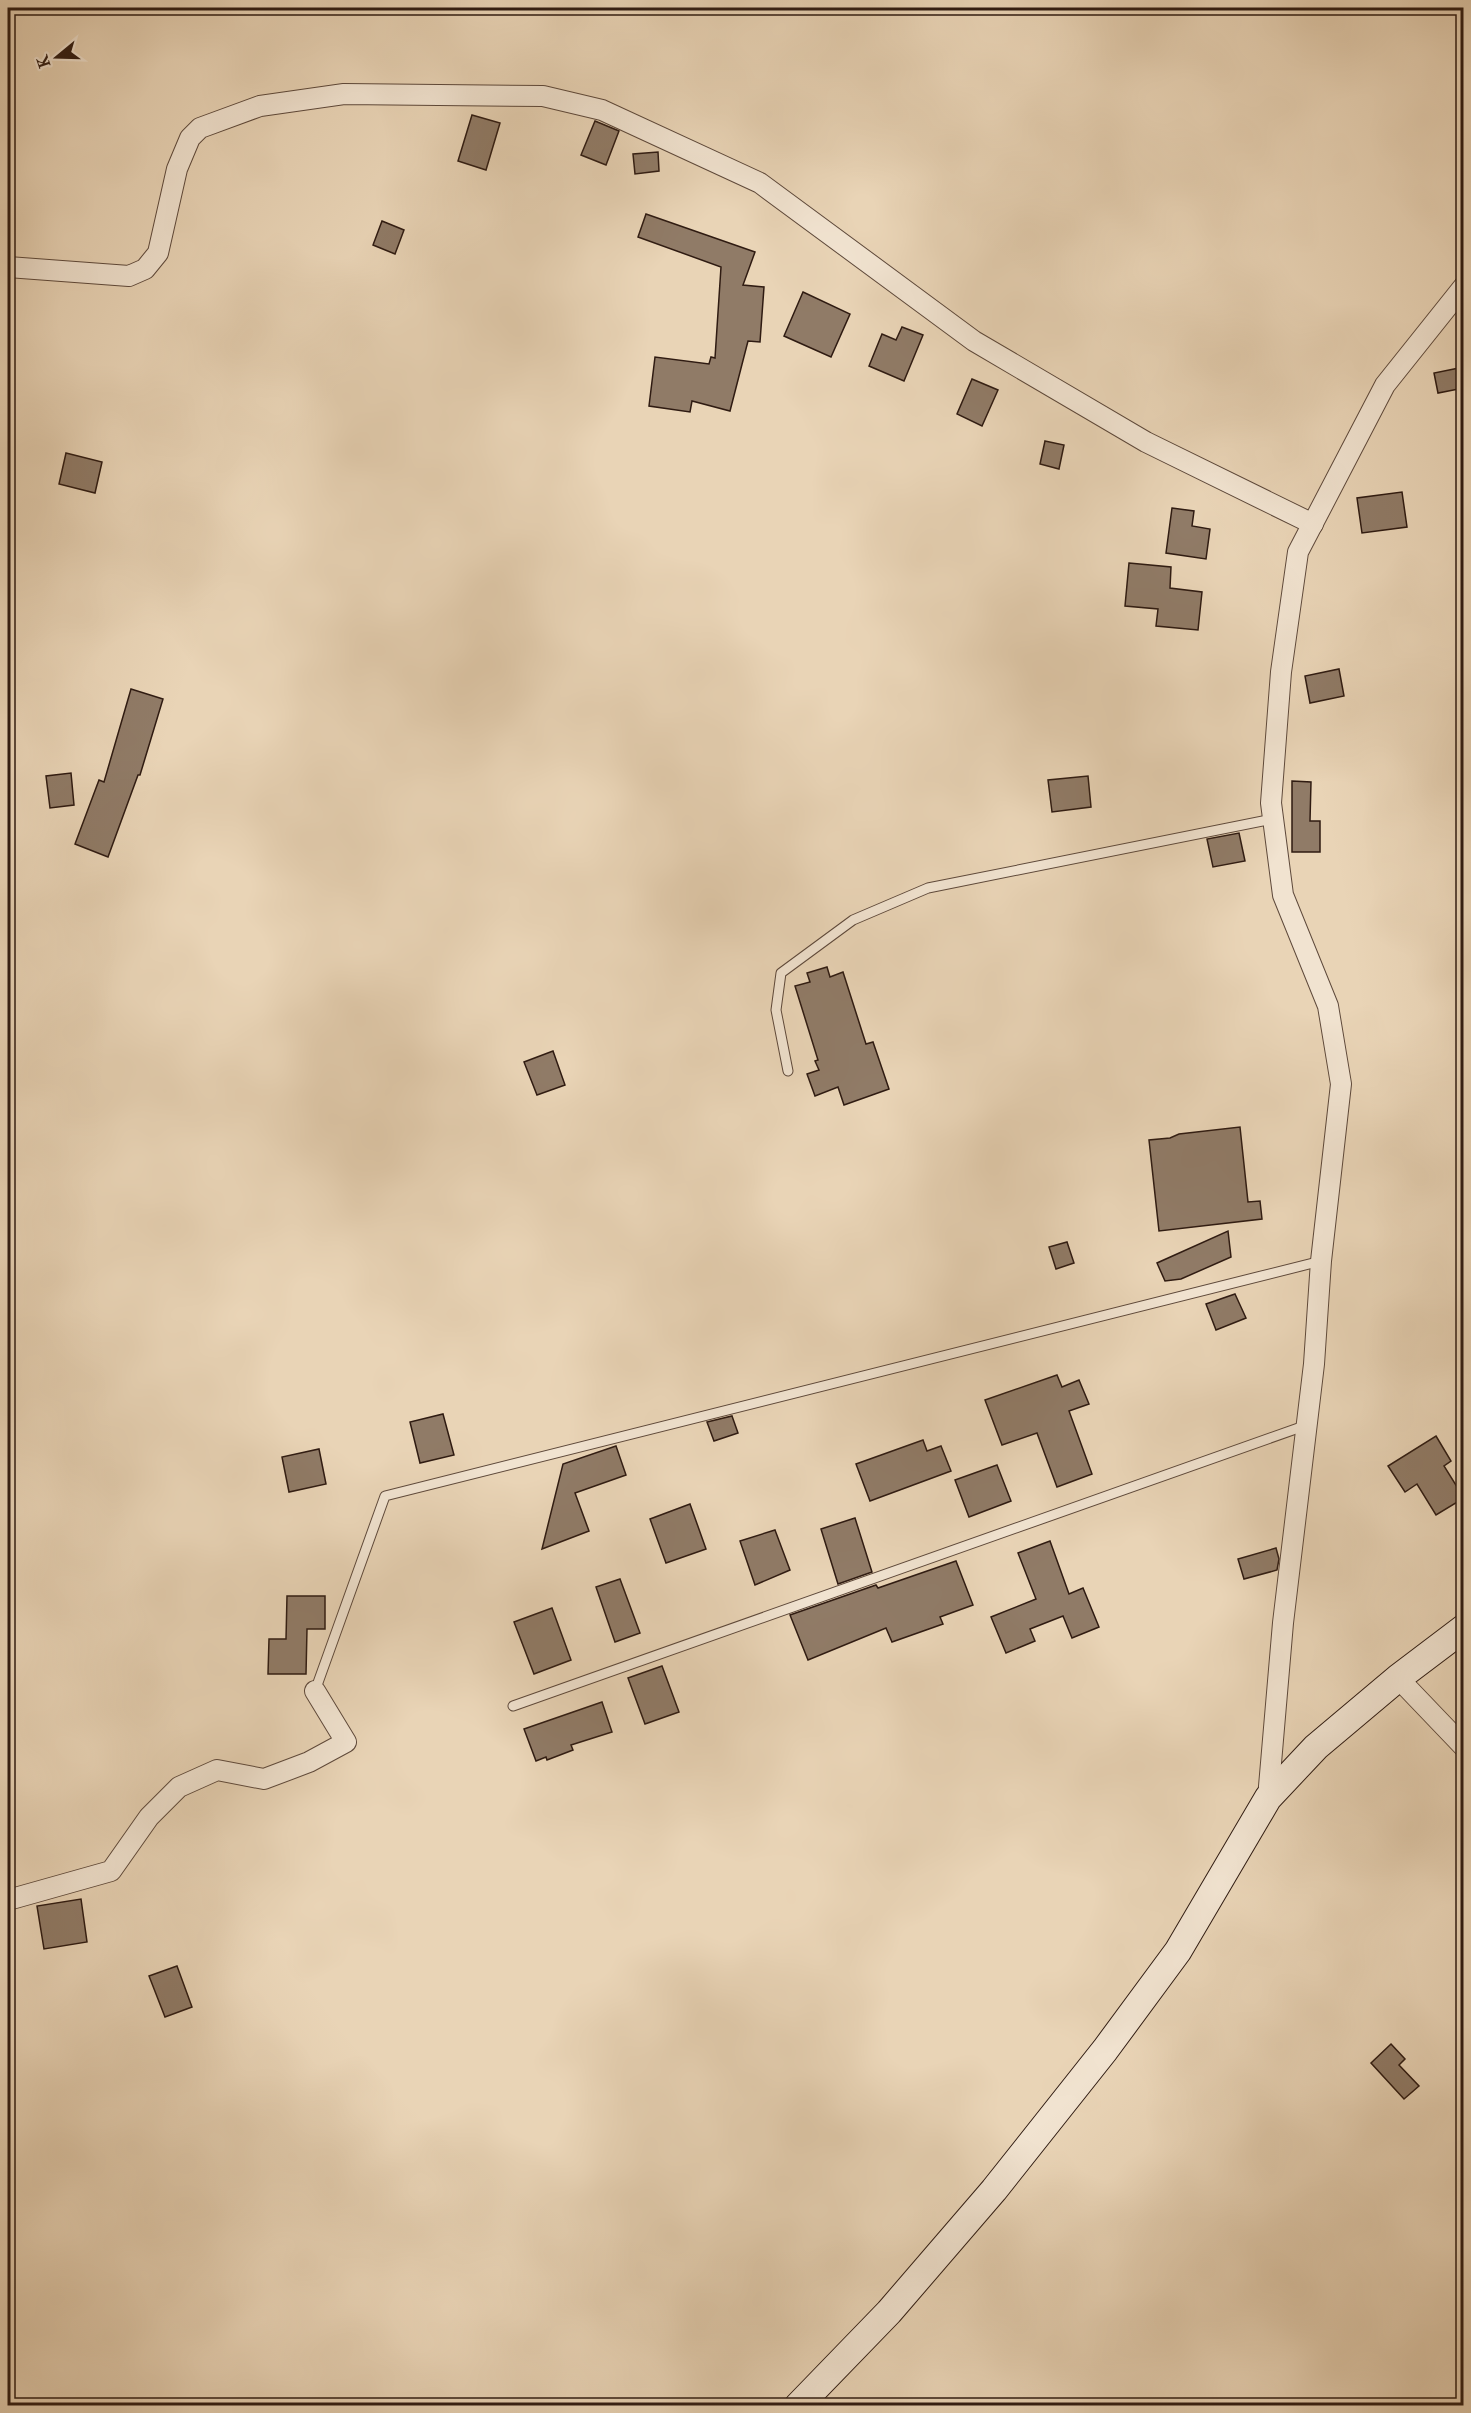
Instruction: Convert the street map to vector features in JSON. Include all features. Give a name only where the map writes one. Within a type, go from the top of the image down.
[{"type":"street","points":[[8,267],[129,276],[145,269],[158,253],[177,169],[190,138],[200,128],[260,106],[344,94],[543,96],[602,110],[760,183],[975,341],[1146,442],[1313,524]]},
{"type":"street","points":[[1268,1798],[1283,1623],[1314,1364],[1321,1261],[1341,1084],[1328,1006],[1283,895],[1271,803],[1281,672],[1298,552],[1384,385],[1464,286]]},
{"type":"street","points":[[798,2406],[889,2312],[994,2190],[1105,2050],[1178,1951],[1268,1798],[1316,1747],[1398,1678],[1464,1628]]},
{"type":"street","points":[[1398,1678],[1464,1747]]},
{"type":"street","points":[[8,1900],[111,1871],[148,1817],[179,1787],[217,1770],[264,1779],[309,1762],[346,1742],[315,1691]]},
{"type":"lane","points":[[788,1071],[776,1010],[781,973],[853,921],[928,888],[1273,819]]},
{"type":"lane","points":[[315,1691],[385,1496],[1321,1261]]},
{"type":"lane","points":[[513,1706],[1306,1425]]},
{"type":"building","points":[[472,115],[500,123],[486,170],[458,161]]},
{"type":"building","points":[[595,121],[619,131],[606,165],[581,155]]},
{"type":"building","points":[[658,152],[659,171],[635,174],[633,154]]},
{"type":"building","points":[[646,214],[755,252],[743,285],[764,287],[760,342],[748,341],[730,411],[692,401],[690,412],[649,406],[655,357],[709,364],[711,357],[715,358],[721,267],[638,237]]},
{"type":"building","points":[[382,221],[404,230],[395,254],[373,245]]},
{"type":"building","points":[[803,292],[850,314],[831,357],[784,336]]},
{"type":"building","points":[[902,327],[923,335],[904,381],[869,366],[882,334],[896,340]]},
{"type":"building","points":[[1464,367],[1464,388],[1438,393],[1434,373]]},
{"type":"building","points":[[972,379],[998,390],[982,426],[957,414]]},
{"type":"building","points":[[1045,441],[1064,445],[1059,469],[1040,464]]},
{"type":"building","points":[[66,453],[102,462],[95,493],[59,484]]},
{"type":"building","points":[[1402,492],[1407,527],[1362,533],[1357,498]]},
{"type":"building","points":[[1172,508],[1194,511],[1192,526],[1210,529],[1206,559],[1166,553]]},
{"type":"building","points":[[1129,563],[1171,567],[1170,588],[1202,592],[1198,630],[1156,626],[1158,609],[1125,606]]},
{"type":"building","points":[[1339,669],[1344,696],[1310,703],[1305,676]]},
{"type":"building","points":[[131,689],[163,699],[140,775],[138,775],[108,857],[75,844],[99,780],[104,782]]},
{"type":"building","points":[[71,773],[74,805],[50,808],[46,776]]},
{"type":"building","points":[[1088,776],[1091,807],[1052,812],[1048,780]]},
{"type":"building","points":[[1292,781],[1311,782],[1310,821],[1320,821],[1320,852],[1292,852]]},
{"type":"building","points":[[1239,833],[1245,861],[1213,867],[1207,839]]},
{"type":"building","points":[[827,967],[830,977],[843,972],[866,1044],[873,1042],[889,1089],[844,1105],[838,1087],[815,1096],[807,1074],[819,1070],[815,1061],[818,1060],[795,986],[810,982],[807,973]]},
{"type":"building","points":[[553,1051],[565,1085],[537,1095],[524,1062]]},
{"type":"building","points":[[1240,1127],[1248,1202],[1260,1201],[1262,1219],[1159,1231],[1149,1140]]},
{"type":"building","points":[[1228,1231],[1231,1257],[1181,1279],[1165,1281],[1157,1263]]},
{"type":"building","points":[[1067,1242],[1074,1263],[1056,1269],[1049,1247]]},
{"type":"building","points":[[1235,1294],[1246,1318],[1216,1330],[1206,1304]]},
{"type":"building","points":[[1057,1375],[1062,1387],[1079,1380],[1089,1404],[1069,1411],[1092,1474],[1057,1487],[1037,1433],[1002,1445],[985,1400]]},
{"type":"building","points":[[443,1414],[454,1455],[420,1463],[410,1422]]},
{"type":"building","points":[[732,1416],[738,1433],[714,1441],[707,1422]]},
{"type":"building","points":[[1436,1436],[1451,1461],[1444,1466],[1464,1498],[1436,1515],[1417,1484],[1405,1492],[1388,1466]]},
{"type":"building","points":[[923,1440],[927,1451],[941,1446],[951,1471],[870,1501],[856,1464]]},
{"type":"building","points":[[616,1446],[626,1475],[575,1493],[589,1531],[542,1549],[563,1464]]},
{"type":"building","points":[[319,1449],[326,1484],[289,1492],[282,1457]]},
{"type":"building","points":[[997,1465],[1011,1501],[969,1517],[955,1480]]},
{"type":"building","points":[[690,1504],[706,1549],[666,1563],[650,1519]]},
{"type":"building","points":[[855,1518],[872,1572],[838,1584],[821,1529]]},
{"type":"building","points":[[775,1530],[790,1570],[755,1585],[740,1541]]},
{"type":"building","points":[[1050,1541],[1069,1594],[1083,1588],[1099,1627],[1072,1638],[1063,1616],[1030,1629],[1035,1641],[1006,1653],[991,1617],[1036,1599],[1018,1553]]},
{"type":"building","points":[[1276,1548],[1279,1559],[1277,1570],[1244,1579],[1238,1559]]},
{"type":"building","points":[[956,1561],[973,1605],[940,1617],[943,1624],[892,1642],[886,1628],[808,1660],[790,1615],[876,1585],[878,1588]]},
{"type":"building","points":[[620,1579],[640,1633],[615,1642],[596,1587]]},
{"type":"building","points":[[287,1596],[325,1596],[325,1629],[307,1629],[306,1674],[268,1674],[269,1639],[286,1639]]},
{"type":"building","points":[[552,1608],[571,1660],[534,1674],[514,1622]]},
{"type":"building","points":[[662,1666],[679,1712],[645,1724],[628,1678]]},
{"type":"building","points":[[602,1702],[612,1732],[571,1745],[573,1750],[547,1760],[546,1757],[536,1761],[524,1729]]},
{"type":"building","points":[[81,1899],[87,1942],[44,1949],[37,1906]]},
{"type":"building","points":[[177,1966],[192,2007],[165,2017],[149,1976]]},
{"type":"building","points":[[1391,2044],[1405,2059],[1399,2065],[1419,2086],[1404,2099],[1371,2063]]}]
